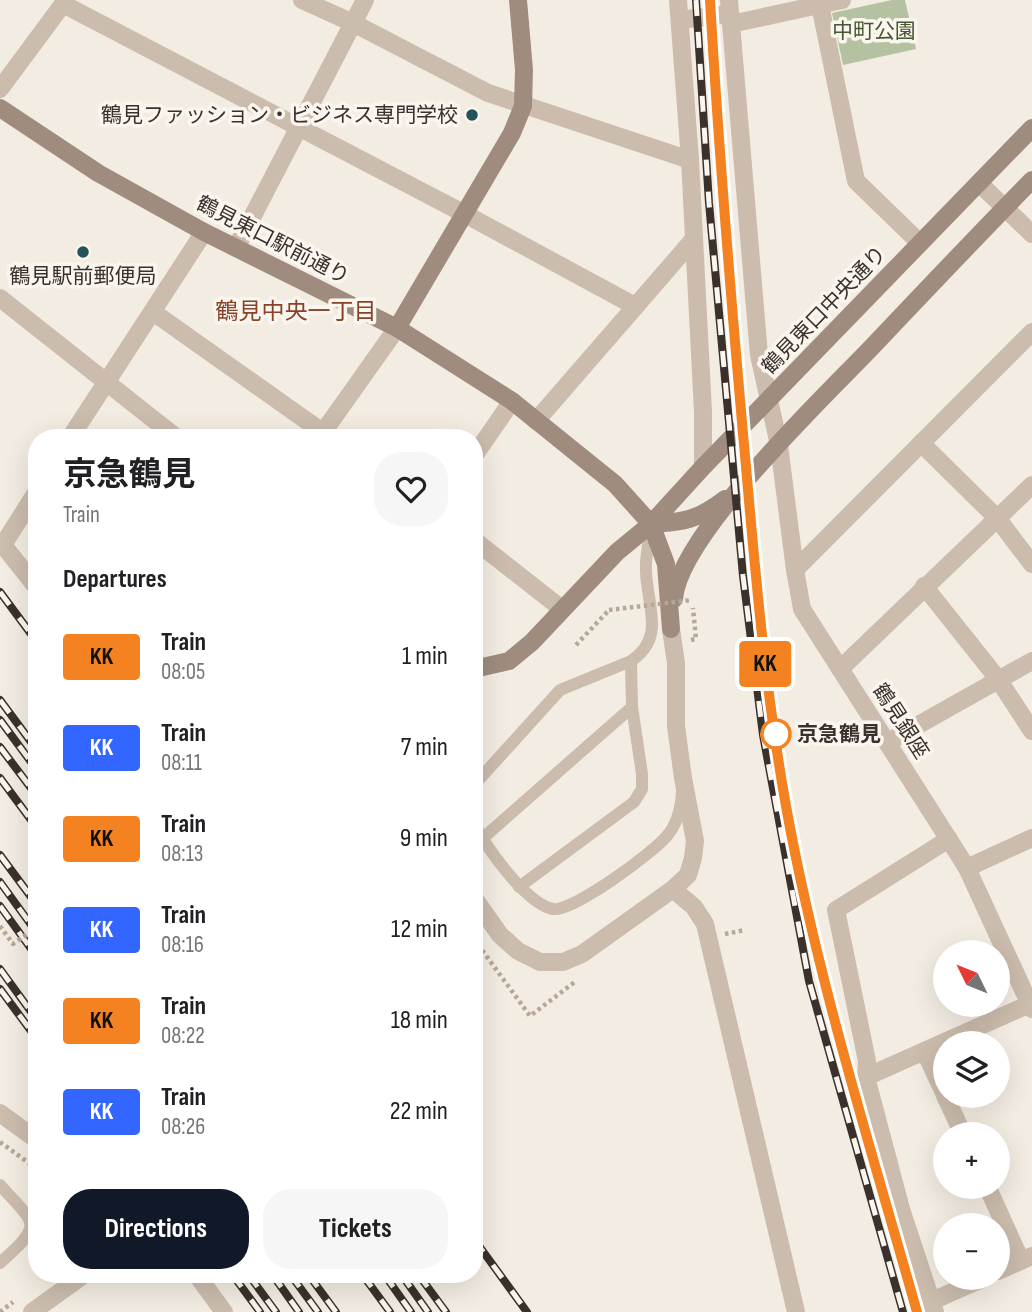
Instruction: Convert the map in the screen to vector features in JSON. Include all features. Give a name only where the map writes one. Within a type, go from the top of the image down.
[{"type":"street","points":[[302,0],[353,23],[488,93],[690,160]]},
{"type":"street","points":[[236,248],[365,0]]},
{"type":"street","points":[[329,429],[397,328],[512,133],[523,106],[524,71],[518,0]]},
{"type":"street","points":[[678,0],[704,412],[703,467]]},
{"type":"street","points":[[680,20],[820,5],[842,0]]},
{"type":"street","points":[[0,89],[65,2],[635,306]]},
{"type":"street","points":[[820,5],[856,181],[920,243]]},
{"type":"street","name":"鶴見銀座","points":[[730,13],[759,355],[779,445],[802,609],[967,868],[1031,1005]]},
{"type":"street","name":"鶴見東口駅前通り","points":[[0,108],[98,173],[204,232],[397,328],[455,363],[512,401],[615,484],[651,524]]},
{"type":"street","name":"鶴見東口中央通り","points":[[483,667],[509,661],[532,642],[617,552],[651,524],[1032,128]]},
{"type":"street","points":[[671,629],[675,587],[685,563],[740,487],[1032,180]]},
{"type":"street","points":[[979,183],[1032,234]]},
{"type":"street","points":[[76,429],[204,232]]},
{"type":"street","points":[[536,421],[694,240]]},
{"type":"street","points":[[0,298],[165,429]]},
{"type":"street","points":[[153,312],[314,429]]},
{"type":"street","points":[[795,570],[1032,331]]},
{"type":"street","points":[[483,443],[512,401]]},
{"type":"street","points":[[922,443],[997,518],[1032,564]]},
{"type":"street","points":[[840,669],[1032,485]]},
{"type":"street","points":[[483,911],[500,935],[518,951],[540,962],[563,962],[582,954],[688,876],[695,841],[683,778],[677,726],[676,663],[666,564],[651,524],[685,522],[709,511],[740,487]]},
{"type":"street","points":[[28,504],[1,543],[28,577]]},
{"type":"street","points":[[483,547],[562,608]]},
{"type":"street","points":[[924,586],[998,679],[1032,731]]},
{"type":"street","points":[[888,742],[1032,661]]},
{"type":"street","points":[[967,868],[1032,838]]},
{"type":"street","points":[[949,839],[836,911],[867,1061],[866,1077],[901,1209],[933,1307],[963,1290]]},
{"type":"street","points":[[673,889],[694,907],[705,925],[796,1312]]},
{"type":"street","points":[[866,1077],[1031,1005]]},
{"type":"street","points":[[925,1052],[933,1069]]},
{"type":"street","points":[[0,1113],[28,1133]]},
{"type":"street","points":[[994,1199],[1026,1259],[1010,1266]]},
{"type":"street","points":[[32,1312],[72,1283]]},
{"type":"street","points":[[203,1283],[225,1312]]},
{"type":"lane","points":[[483,775],[560,690],[631,662],[642,655],[651,641],[652,625],[646,569],[651,524]]},
{"type":"lane","points":[[519,887],[634,802],[642,789],[632,707],[631,662]]},
{"type":"lane","points":[[632,707],[483,838],[519,887],[534,900],[552,909],[569,907],[585,899],[667,836],[676,821],[681,804],[683,778]]},
{"type":"lane","points":[[0,1185],[28,1216]]},
{"type":"lane","points":[[0,1263],[28,1236]]},
{"type":"path","points":[[576,645],[609,610],[692,600]]},
{"type":"path","points":[[0,926],[13,944],[28,933]]},
{"type":"path","points":[[0,1142],[28,1162]]},
{"type":"green space","name":"中町公園","points":[[892,0],[905,0],[916,49],[843,65],[832,13]]},
{"type":"railway","points":[[696,0],[709,203],[743,576],[763,735],[809,981],[903,1312]]},
{"type":"railway","points":[[710,0],[745,461],[772,720],[812,934],[862,1124],[917,1312]]},
{"type":"railway","points":[[0,592],[28,630]]},
{"type":"railway","points":[[0,700],[28,738]]},
{"type":"railway","points":[[0,720],[28,758]]},
{"type":"railway","points":[[0,747],[28,784]]},
{"type":"railway","points":[[0,778],[28,816]]},
{"type":"railway","points":[[0,855],[28,893]]},
{"type":"railway","points":[[0,882],[28,921]]},
{"type":"railway","points":[[0,906],[28,945]]},
{"type":"railway","points":[[0,969],[28,1008]]},
{"type":"railway","points":[[0,989],[28,1027]]},
{"type":"railway","points":[[483,1251],[527,1312]]},
{"type":"railway","points":[[239,1283],[260,1312]]},
{"type":"railway","points":[[255,1283],[276,1312]]},
{"type":"railway","points":[[278,1283],[299,1312]]},
{"type":"railway","points":[[297,1283],[318,1312]]},
{"type":"railway","points":[[315,1283],[336,1312]]},
{"type":"railway","points":[[369,1283],[390,1312]]},
{"type":"railway","points":[[390,1283],[411,1312]]},
{"type":"railway","points":[[407,1283],[428,1312]]},
{"type":"railway","points":[[425,1283],[446,1312]]},
{"type":"train","name":"KK","points":[[710,0],[723,207],[756,575],[764,657],[786,806],[822,973],[917,1312]]},
{"type":"place","name":"鶴見ファッション・ビジネス専門学校","points":[[472,115]]},
{"type":"place","name":"鶴見駅前郵便局","points":[[83,252]]},
{"type":"place","name":"京急鶴見","points":[[776,734]]},
{"type":"district","name":"鶴見中央一丁目","points":[[296,311]]}]
